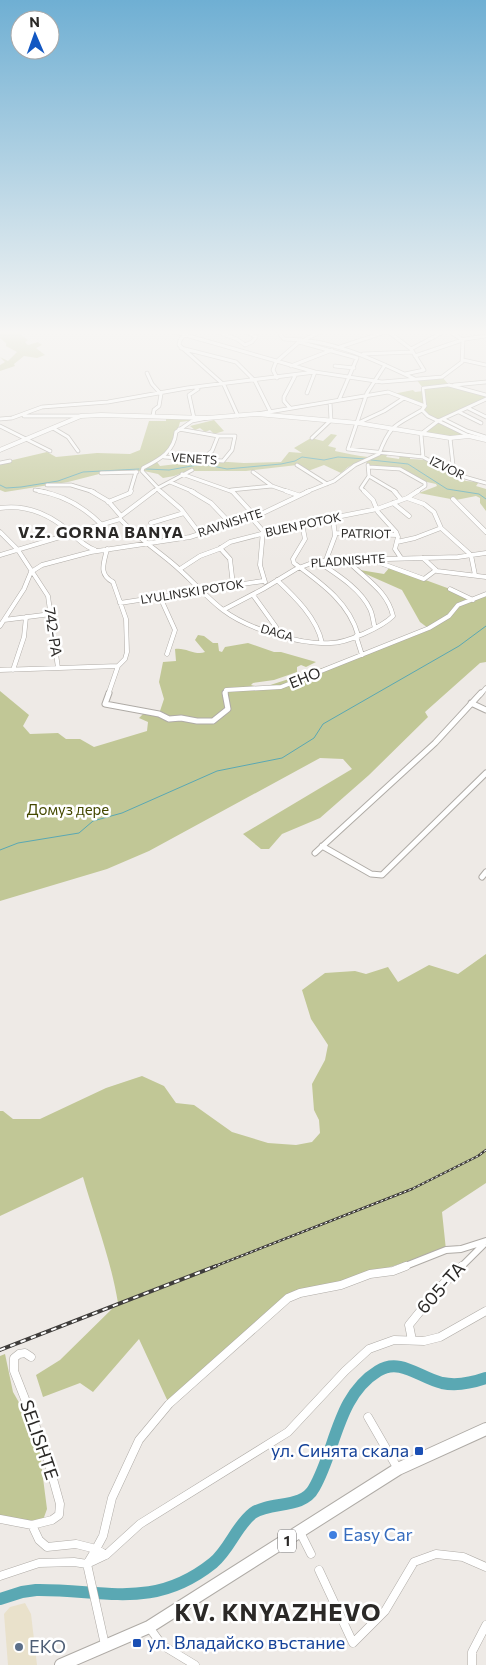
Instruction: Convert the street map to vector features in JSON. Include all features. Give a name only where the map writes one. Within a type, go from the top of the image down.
[{"type":"main road","name":"1","points":[[61,1665],[149,1627],[398,1469],[486,1429]]},
{"type":"street","points":[[24,416],[32,410],[40,408]]},
{"type":"street","points":[[154,416],[154,410],[157,408]]},
{"type":"street","points":[[192,408],[194,418]]},
{"type":"street","points":[[234,408],[238,416]]},
{"type":"street","points":[[268,408],[270,412]]},
{"type":"street","points":[[0,419],[24,416],[207,418],[257,414],[290,408]]},
{"type":"street","points":[[312,438],[331,420],[330,408]]},
{"type":"street","points":[[358,423],[363,408]]},
{"type":"street","points":[[358,423],[389,408]]},
{"type":"street","points":[[381,452],[387,433],[424,408],[438,421],[469,436],[486,439]]},
{"type":"street","points":[[421,434],[438,421],[468,408],[486,418]]},
{"type":"street","points":[[459,412],[481,423]]},
{"type":"street","points":[[257,414],[358,423],[450,438],[469,436]]},
{"type":"street","points":[[0,450],[82,416]]},
{"type":"street","points":[[101,473],[142,471],[146,466],[164,457],[175,442],[176,432],[179,429],[192,421],[207,418]]},
{"type":"street","points":[[5,428],[9,419]]},
{"type":"street","points":[[443,419],[486,439]]},
{"type":"street","name":"IZVOR","points":[[358,423],[348,449],[423,456],[454,474],[486,483]]},
{"type":"street","points":[[0,426],[50,451]]},
{"type":"street","points":[[53,428],[68,437],[78,450]]},
{"type":"street","name":"VENETS","points":[[164,457],[223,462],[232,450],[235,436],[218,436],[179,429]]},
{"type":"street","points":[[421,434],[423,456]]},
{"type":"street","points":[[202,460],[212,451],[218,436]]},
{"type":"street","points":[[450,438],[454,474]]},
{"type":"street","name":"RAVNISHTE","points":[[31,572],[56,561],[107,549],[148,544],[200,534],[253,517],[298,494],[327,484],[355,464],[381,452]]},
{"type":"street","points":[[367,459],[370,467],[369,476],[361,488],[373,500],[377,509],[397,534],[395,549],[401,558]]},
{"type":"street","points":[[0,463],[10,461]]},
{"type":"street","points":[[296,465],[327,484]]},
{"type":"street","name":"BUEN POTOK","points":[[180,569],[226,543],[302,524],[377,509],[407,498],[424,488],[426,483],[400,469],[377,469],[370,467]]},
{"type":"street","points":[[0,555],[72,534],[120,517],[140,504],[157,489],[192,470]]},
{"type":"street","points":[[142,471],[156,483],[157,489],[172,500],[184,513],[200,534]]},
{"type":"street","points":[[108,502],[130,493],[136,472]]},
{"type":"street","points":[[253,472],[272,486],[298,494]]},
{"type":"street","points":[[182,474],[231,490],[272,486]]},
{"type":"street","points":[[369,476],[396,492],[400,498],[399,501]]},
{"type":"street","points":[[170,482],[195,493],[219,508],[230,523]]},
{"type":"street","name":"DAGA","points":[[47,485],[60,484],[82,488],[108,502],[120,517],[148,544],[180,569],[223,610],[245,622],[278,634],[334,644],[375,628],[392,618],[391,605],[380,588],[346,559]]},
{"type":"street","points":[[35,490],[56,494],[75,503],[88,511],[102,524]]},
{"type":"street","points":[[231,490],[253,517],[263,533],[261,564],[263,581],[270,585]]},
{"type":"street","points":[[407,498],[419,501],[433,511],[440,522],[441,528],[471,555],[474,575]]},
{"type":"street","points":[[453,499],[485,531]]},
{"type":"street","points":[[393,503],[409,516]]},
{"type":"street","points":[[0,508],[22,506],[45,514],[72,534],[84,546],[98,551]]},
{"type":"street","points":[[151,523],[184,513]]},
{"type":"street","points":[[326,560],[332,547],[335,533],[332,518]]},
{"type":"street","points":[[302,524],[305,539],[293,559],[317,580],[349,613],[362,656]]},
{"type":"street","points":[[397,542],[416,538],[441,528]]},
{"type":"street","name":"742-РА","points":[[0,532],[18,550],[48,596],[58,668]]},
{"type":"street","name":"PATRIOT","points":[[335,533],[397,534]]},
{"type":"street","points":[[220,548],[225,550],[229,556],[233,585]]},
{"type":"street","points":[[0,670],[118,666],[125,659],[127,652],[126,619],[114,582],[106,578],[102,570],[107,549]]},
{"type":"street","name":"PLADNISHTE","points":[[223,610],[253,595],[299,566],[317,561],[422,558],[486,553]]},
{"type":"street","points":[[422,558],[436,570],[486,577]]},
{"type":"street","points":[[369,559],[424,579],[436,570]]},
{"type":"street","points":[[317,561],[339,576],[364,600],[370,610],[375,628]]},
{"type":"street","points":[[0,626],[24,589],[31,572]]},
{"type":"street","points":[[277,580],[290,593],[320,633],[322,643]]},
{"type":"street","name":"LYULINSKI POTOK","points":[[120,603],[201,589],[263,581]]},
{"type":"street","points":[[450,589],[473,600]]},
{"type":"street","name":"EHO","points":[[118,666],[114,683],[105,704],[159,714],[169,719],[213,720],[224,714],[228,708],[226,690],[281,687],[362,656],[447,620],[454,613],[458,605],[486,594]]},
{"type":"street","points":[[253,595],[276,626],[278,634]]},
{"type":"street","points":[[160,597],[175,630],[167,654]]},
{"type":"street","points":[[4,620],[51,614]]},
{"type":"street","points":[[13,670],[27,626],[26,617]]},
{"type":"street","points":[[315,853],[436,743],[486,688]]},
{"type":"street","points":[[472,703],[486,710]]},
{"type":"street","points":[[322,846],[371,874],[382,875],[486,773]]},
{"type":"street","points":[[86,1564],[96,1549],[110,1514],[112,1498],[140,1440],[169,1404],[288,1298],[300,1293],[341,1285],[370,1274],[393,1271],[446,1250],[461,1249],[486,1241]]},
{"type":"street","name":"605-ТА","points":[[412,1340],[409,1325],[412,1320],[425,1308],[439,1288],[486,1241]]},
{"type":"street","points":[[0,1576],[39,1563],[74,1562],[86,1564],[106,1555],[140,1524],[288,1432],[339,1377],[369,1349],[394,1340],[424,1341],[440,1337],[486,1311]]},
{"type":"street","name":"SELISHTE","points":[[31,1357],[25,1353],[19,1354],[14,1358],[14,1371],[45,1450],[60,1504],[59,1515],[52,1520],[32,1525]]},
{"type":"street","points":[[368,1417],[398,1469]]},
{"type":"street","points":[[0,1519],[32,1525],[37,1538],[47,1547],[68,1543],[81,1544],[106,1555]]},
{"type":"street","points":[[300,1532],[311,1554]]},
{"type":"street","points":[[319,1570],[354,1643],[385,1611],[414,1562],[436,1554],[462,1557],[486,1567]]},
{"type":"street","points":[[86,1564],[106,1646]]},
{"type":"street","points":[[472,1665],[472,1652],[486,1625]]},
{"type":"street","points":[[149,1627],[152,1636],[163,1647],[195,1665]]},
{"type":"shaded area","points":[[25,1603],[31,1614],[37,1665],[8,1665],[4,1614],[10,1607]]},
{"type":"green space","points":[[424,408],[467,408],[439,421],[469,436],[457,438],[421,434],[438,422],[422,410]]},
{"type":"green space","points":[[166,416],[196,420],[180,422],[170,449],[157,462],[160,466],[185,463],[193,465],[196,460],[244,463],[281,462],[289,452],[302,453],[294,448],[311,438],[323,441],[331,434],[337,435],[328,446],[336,448],[335,451],[368,457],[388,454],[386,457],[399,459],[400,455],[410,456],[410,459],[427,460],[458,478],[479,482],[476,486],[486,489],[486,511],[480,503],[480,498],[476,496],[456,500],[419,493],[437,486],[403,469],[373,467],[363,460],[348,467],[341,473],[324,465],[308,471],[297,465],[246,471],[188,471],[163,478],[158,474],[144,471],[144,469],[142,471],[103,473],[68,482],[5,492],[0,490],[0,463],[47,452],[56,457],[97,453],[130,454],[140,450],[149,421],[166,421]]},
{"type":"green space","points":[[214,420],[224,431],[214,434],[210,430],[205,432],[200,428],[195,430],[190,426]]},
{"type":"green space","name":"Домуз дере","points":[[390,567],[450,589],[473,600],[486,594],[486,662],[480,663],[425,712],[428,717],[369,775],[320,818],[282,834],[269,849],[261,849],[243,834],[352,769],[343,759],[320,758],[149,851],[107,869],[0,901],[0,691],[29,715],[23,726],[30,734],[58,733],[66,739],[80,739],[94,747],[147,731],[148,722],[139,718],[144,713],[159,714],[164,699],[159,682],[163,662],[176,661],[175,649],[198,653],[205,652],[195,640],[198,635],[204,636],[213,643],[218,643],[219,651],[222,652],[225,647],[248,643],[274,652],[281,652],[316,662],[306,667],[301,665],[297,667],[297,672],[251,685],[261,688],[326,667],[428,628],[420,622],[402,590],[359,571],[384,574]]},
{"type":"green space","points":[[486,954],[486,1183],[442,1212],[446,1250],[288,1298],[169,1404],[139,1339],[93,1392],[80,1383],[43,1397],[36,1375],[60,1360],[118,1303],[107,1255],[83,1177],[0,1216],[0,1111],[3,1111],[13,1119],[40,1119],[106,1088],[142,1076],[164,1086],[176,1103],[194,1105],[232,1132],[268,1143],[296,1145],[312,1142],[320,1133],[319,1120],[314,1110],[312,1084],[325,1060],[328,1045],[311,1019],[302,990],[325,973],[355,971],[366,974],[388,967],[398,982],[429,965],[458,974]]},
{"type":"green space","points":[[5,1354],[13,1392],[29,1420],[39,1447],[47,1509],[43,1520],[30,1524],[0,1517],[0,1356]]},
{"type":"waterway","points":[[146,469],[169,470],[203,464],[227,469],[281,464],[295,461],[302,457],[324,460],[338,457],[365,459]]},
{"type":"waterway","points":[[371,460],[408,464],[447,489],[479,494],[486,499]]},
{"type":"waterway","points":[[0,485],[6,488],[21,487],[58,481],[83,472],[139,469]]},
{"type":"waterway","name":"Домуз дере","points":[[0,850],[18,843],[79,833],[93,821],[122,813],[217,771],[282,758],[314,738],[323,724],[459,646],[486,626]]},
{"type":"waterway","points":[[0,1599],[36,1590],[106,1594],[149,1592],[170,1587],[191,1578],[219,1557],[242,1524],[253,1513],[260,1509],[295,1502],[309,1495],[321,1473],[339,1425],[354,1394],[364,1382],[378,1371],[386,1367],[402,1367],[448,1384],[464,1384],[486,1378]]},
{"type":"railway","points":[[213,1267],[412,1189],[478,1156],[486,1150]]},
{"type":"railway","points":[[0,1350],[216,1266]]},
{"type":"place","name":"ул. Синята скала","points":[[419,1451]]},
{"type":"place","name":"Easy Car","points":[[333,1535]]},
{"type":"place","name":"ул. Владайско въстание","points":[[137,1643]]},
{"type":"place","name":"EKO","points":[[19,1647]]},
{"type":"district","name":"V.Z. GORNA BANYA","points":[[101,532]]},
{"type":"district","name":"KV. KNYAZHEVO","points":[[278,1613]]}]
